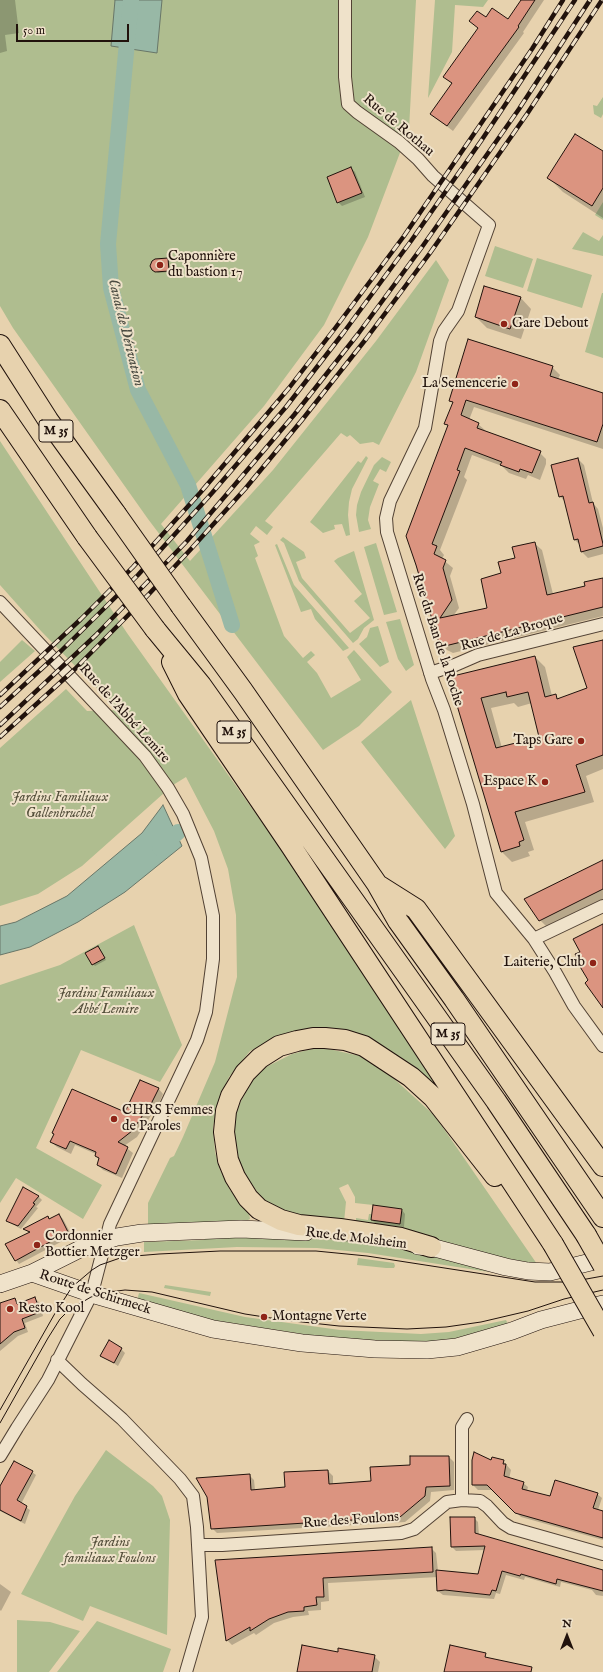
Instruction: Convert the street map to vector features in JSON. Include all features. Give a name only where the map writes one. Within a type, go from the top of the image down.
[{"type":"highway","name":"M 35","points":[[0,345],[48,420],[243,691],[322,807],[377,884],[398,921],[459,1005],[603,1217]]},
{"type":"highway","name":"M 35","points":[[0,410],[87,536],[156,631],[201,685],[496,1101],[586,1235],[603,1265]]},
{"type":"highway","points":[[156,631],[188,694],[417,1036],[549,1237],[603,1331]]},
{"type":"highway","points":[[377,884],[416,909],[603,1166]]},
{"type":"highway","points":[[431,1247],[401,1238],[340,1229],[318,1228],[281,1220],[259,1209],[248,1198],[235,1177],[228,1160],[224,1122],[231,1096],[236,1085],[245,1073],[260,1058],[279,1046],[313,1038],[325,1038],[345,1040],[364,1046],[384,1058],[411,1077],[433,1097],[515,1201],[549,1237]]},
{"type":"highway","points":[[570,1122],[603,1151]]},
{"type":"main road","name":"Rue de Molsheim","points":[[108,1232],[142,1233],[241,1229],[349,1236],[431,1247],[506,1267],[528,1271],[550,1272],[603,1259]]},
{"type":"main road","name":"Route de Schirmeck","points":[[32,1273],[80,1249],[108,1232]]},
{"type":"main road","name":"Route de Schirmeck","points":[[32,1273],[92,1293],[213,1329],[302,1343],[375,1349],[427,1350],[469,1344],[570,1312],[603,1304]]},
{"type":"main road","points":[[0,1284],[32,1273]]},
{"type":"street","name":"Rue de Rothau","points":[[345,0],[345,77],[348,104],[399,142],[418,159],[433,176],[489,225]]},
{"type":"street","name":"Rue du Ban de la Roche","points":[[489,225],[458,311],[444,331],[440,340],[425,428],[396,486],[386,518],[387,532],[430,673],[444,710],[473,804],[496,894],[534,939],[574,1006],[603,1046]]},
{"type":"street","name":"Rue de l'Abbé Lemire","points":[[0,602],[145,756],[161,778],[183,814],[194,839],[205,872],[213,916],[213,959],[206,1012],[197,1040],[108,1232],[92,1293],[82,1315],[48,1380],[0,1456]]},
{"type":"street","name":"Rue de La Broque","points":[[430,673],[455,665],[478,655],[603,624]]},
{"type":"street","points":[[534,939],[603,906]]},
{"type":"street","points":[[82,1315],[94,1304],[105,1301],[118,1301]]},
{"type":"street","points":[[58,1360],[69,1372],[122,1419],[189,1489],[193,1496],[198,1546],[202,1617],[186,1672]]},
{"type":"street","points":[[462,1500],[462,1427],[467,1420]]},
{"type":"street","name":"Rue des Foulons","points":[[198,1546],[401,1533],[414,1529],[447,1502],[462,1500],[480,1502],[487,1506],[511,1528],[603,1554]]},
{"type":"green space","points":[[0,0],[416,0],[409,129],[368,237],[324,325],[264,406],[161,524],[190,561],[273,470],[376,341],[436,260],[449,280],[416,372],[379,445],[373,442],[360,444],[350,435],[347,437],[341,433],[265,521],[273,527],[267,535],[256,526],[250,534],[260,542],[254,545],[258,556],[255,558],[284,636],[303,658],[311,651],[315,655],[307,662],[317,673],[331,698],[361,680],[347,657],[354,650],[392,692],[359,726],[323,750],[148,519],[13,328],[0,306]]},
{"type":"green space","points":[[435,0],[488,0],[483,7],[455,5],[452,52],[428,98]]},
{"type":"green space","points":[[603,97],[603,114],[601,118],[594,114],[593,105],[597,106]]},
{"type":"green space","points":[[603,202],[603,220],[595,215]]},
{"type":"green space","points":[[583,232],[599,241],[603,235],[603,256],[572,249]]},
{"type":"green space","points":[[495,246],[533,259],[523,288],[485,276]]},
{"type":"green space","points":[[537,258],[592,275],[582,308],[527,291]]},
{"type":"green space","points":[[603,293],[603,358],[585,352]]},
{"type":"green space","name":"Jardins Familiaux Gallenbruchel","points":[[0,441],[127,633],[306,884],[438,1089],[339,1030],[318,1028],[301,1030],[282,1035],[250,1051],[229,1077],[216,1109],[213,1128],[215,1152],[220,1170],[230,1190],[249,1213],[250,1219],[248,1220],[148,1225],[148,1203],[170,1158],[174,1156],[215,1062],[237,977],[236,915],[228,869],[214,831],[186,777],[173,785],[82,866],[38,894],[0,906],[0,748],[66,689],[87,711],[118,710],[41,631],[0,585]]},
{"type":"green space","points":[[366,456],[368,458],[352,489],[349,502],[348,515],[350,535],[346,536],[342,524],[334,525],[335,529],[323,533],[310,522],[358,461],[361,463]]},
{"type":"green space","points":[[382,457],[391,462],[386,472],[380,469],[373,481],[379,484],[370,507],[368,520],[371,529],[359,532],[356,515],[357,505],[361,492],[374,465]]},
{"type":"green space","points":[[283,537],[304,552],[306,558],[296,562],[302,578],[350,633],[370,618],[354,601],[362,594],[334,561],[354,551],[374,620],[364,628],[358,639],[353,643],[299,581],[284,543],[280,540]]},
{"type":"green space","points":[[376,543],[397,612],[384,615],[364,547]]},
{"type":"green space","points":[[277,544],[294,585],[349,648],[343,651],[315,619],[311,609],[301,612],[275,545]]},
{"type":"green space","points":[[400,619],[414,665],[406,671],[398,659],[386,622]]},
{"type":"green space","points":[[378,626],[389,662],[380,667],[359,644],[367,637],[370,628]]},
{"type":"green space","points":[[22,640],[35,651],[0,682],[0,662]]},
{"type":"green space","points":[[411,700],[455,836],[445,849],[361,742]]},
{"type":"green space","name":"Jardins Familiaux Abbé Lemire","points":[[134,925],[182,1045],[160,1082],[81,1050],[36,1148],[102,1185],[83,1219],[16,1178],[0,1203],[0,985],[60,965]]},
{"type":"green space","points":[[320,1047],[360,1056],[391,1076],[435,1116],[537,1264],[494,1256],[356,1224],[356,1218],[368,1220],[369,1214],[372,1214],[373,1205],[355,1203],[355,1197],[348,1184],[339,1188],[346,1202],[344,1222],[302,1221],[264,1201],[240,1169],[234,1142],[236,1114],[241,1101],[254,1078],[266,1067],[292,1054]]},
{"type":"green space","points":[[212,1236],[345,1240],[407,1250],[454,1260],[489,1272],[368,1253],[317,1248],[237,1247],[144,1252],[144,1242],[203,1240]]},
{"type":"green space","points":[[358,1258],[394,1263],[395,1266],[394,1268],[386,1268],[357,1265]]},
{"type":"green space","points":[[165,1285],[211,1292],[210,1296],[164,1288]]},
{"type":"green space","points":[[139,1293],[245,1317],[340,1330],[421,1334],[449,1332],[506,1320],[508,1324],[449,1340],[414,1343],[315,1336],[199,1318],[137,1301]]},
{"type":"green space","name":"Jardins familiaux Foulons","points":[[106,1450],[153,1486],[162,1496],[170,1520],[167,1635],[90,1606],[83,1621],[21,1594],[75,1496]]},
{"type":"green space","points":[[17,1620],[50,1622],[80,1631],[49,1672],[17,1672]]},
{"type":"green space","points":[[97,1621],[171,1649],[163,1672],[57,1672]]},
{"type":"shaded area","points":[[115,0],[162,0],[157,53],[111,46]]},
{"type":"shaded area","points":[[163,805],[182,846],[125,892],[78,922],[30,947],[0,955],[0,926],[16,922],[67,896],[142,833]]},
{"type":"building","points":[[521,0],[535,0],[518,26],[519,27],[447,126],[430,114],[452,83],[443,77],[478,28],[469,21],[477,11],[486,17],[492,8],[508,19]]},
{"type":"building","points":[[575,134],[603,151],[603,188],[592,206],[547,178]]},
{"type":"building","points":[[351,167],[362,193],[337,203],[327,177]]},
{"type":"building","name":"Caponnière du bastion 17","points":[[168,258],[169,271],[155,272],[152,270],[150,266],[152,261],[155,259]]},
{"type":"building","points":[[484,286],[521,297],[510,329],[475,317]]},
{"type":"building","points":[[468,339],[553,366],[550,376],[603,393],[603,424],[597,442],[466,400],[461,415],[479,423],[477,428],[541,451],[532,473],[520,469],[519,472],[500,465],[502,462],[465,448],[457,470],[460,471],[432,544],[437,546],[434,554],[446,560],[443,568],[452,600],[440,618],[487,608],[481,579],[501,573],[498,562],[515,558],[512,547],[535,542],[547,595],[585,586],[584,582],[603,578],[603,607],[445,646],[439,643],[406,536],[448,425],[444,424],[453,402],[449,401]]},
{"type":"building","points":[[578,458],[589,503],[593,502],[603,544],[603,546],[581,552],[578,539],[574,540],[563,496],[559,497],[551,465]]},
{"type":"building","points":[[603,640],[603,755],[576,765],[585,792],[515,812],[524,840],[519,842],[520,846],[501,852],[450,682],[453,676],[535,656],[545,697],[556,694],[557,699],[587,688],[573,647]],"holes":[[[506,692],[507,697],[528,692],[539,737],[496,748],[481,698]]]},
{"type":"building","points":[[603,860],[603,889],[539,921],[524,899]]},
{"type":"building","points":[[603,924],[603,1008],[585,983],[588,980],[576,960],[578,960],[575,954],[580,952],[573,939]]},
{"type":"building","points":[[98,946],[105,958],[92,965],[85,953]]},
{"type":"building","points":[[140,1080],[159,1088],[148,1110],[147,1109],[132,1131],[118,1142],[128,1147],[116,1174],[97,1165],[99,1158],[95,1156],[96,1152],[70,1141],[66,1149],[50,1142],[54,1134],[52,1133],[72,1089],[125,1112]]},
{"type":"building","points":[[23,1187],[39,1196],[33,1203],[35,1204],[18,1226],[6,1221]]},
{"type":"building","points":[[373,1205],[402,1209],[400,1224],[371,1220]]},
{"type":"building","points":[[59,1214],[68,1232],[15,1261],[5,1244],[30,1232],[23,1229],[48,1216],[49,1219]]},
{"type":"building","points":[[35,1297],[40,1312],[22,1319],[25,1328],[14,1332],[0,1344],[0,1303],[15,1298],[17,1304]]},
{"type":"building","points":[[109,1340],[122,1348],[114,1363],[100,1356]]},
{"type":"building","points":[[474,1452],[491,1460],[492,1457],[504,1460],[503,1464],[506,1464],[504,1476],[524,1482],[522,1489],[550,1496],[555,1480],[598,1493],[593,1508],[603,1511],[603,1538],[515,1513],[487,1485],[472,1485],[472,1460]]},
{"type":"building","points":[[410,1456],[449,1456],[450,1486],[426,1487],[425,1496],[400,1517],[211,1529],[207,1497],[196,1478],[250,1474],[251,1490],[285,1487],[284,1472],[328,1470],[329,1484],[371,1481],[370,1467],[410,1465]]},
{"type":"building","points":[[14,1461],[33,1471],[17,1500],[27,1506],[21,1521],[0,1510],[0,1486]]},
{"type":"building","points":[[450,1517],[475,1517],[475,1533],[603,1570],[603,1591],[557,1579],[556,1584],[521,1574],[520,1576],[502,1571],[496,1591],[492,1590],[490,1595],[445,1590],[437,1591],[436,1570],[478,1574],[485,1546],[451,1547]]},
{"type":"building","points":[[432,1547],[433,1572],[323,1578],[324,1597],[316,1597],[317,1605],[304,1607],[304,1611],[288,1612],[269,1619],[250,1631],[250,1627],[226,1641],[215,1560]]},
{"type":"building","points":[[302,1645],[338,1652],[338,1648],[375,1655],[372,1672],[297,1672]]},
{"type":"building","points":[[450,1645],[486,1653],[485,1657],[532,1667],[531,1672],[444,1672]]},
{"type":"waterway","name":"Canal de Dérivation","points":[[131,0],[108,244],[111,288],[138,390],[188,485],[232,625]]},
{"type":"waterway","name":"Canal de Dérivation","points":[[160,848],[178,832]]},
{"type":"tram line","points":[[0,1410],[54,1315],[72,1287],[100,1265],[123,1257],[220,1251],[316,1251],[367,1256],[535,1282],[570,1282],[603,1276]]},
{"type":"tram line","points":[[0,1423],[60,1319],[69,1310],[91,1297],[109,1292],[125,1290],[152,1292],[245,1314],[284,1320],[339,1326],[407,1329],[446,1327],[481,1322],[528,1311],[564,1299],[603,1290]]},
{"type":"railway","points":[[0,695],[81,619],[133,567],[200,493],[289,388],[404,236],[532,49],[563,0]]},
{"type":"railway","points":[[0,707],[61,651],[138,575],[212,493],[286,407],[344,332],[411,241],[481,141],[575,0]]},
{"type":"railway","points":[[0,725],[96,635],[187,541],[294,415],[358,334],[422,247],[519,109],[590,0]]},
{"type":"railway","points":[[0,737],[75,669],[149,594],[245,489],[302,420],[366,339],[430,253],[527,114],[602,0]]},
{"type":"place","name":"Caponnière du bastion 17","points":[[160,265]]},
{"type":"place","name":"Gare Debout","points":[[504,324]]},
{"type":"place","name":"La Semencerie","points":[[515,384]]},
{"type":"place","name":"Taps Gare","points":[[581,741]]},
{"type":"place","name":"Espace K","points":[[545,782]]},
{"type":"place","name":"Laiterie, Club","points":[[593,963]]},
{"type":"place","name":"CHRS Femmes de Paroles","points":[[114,1119]]},
{"type":"place","name":"Cordonnier Bottier Metzger","points":[[37,1245]]},
{"type":"place","name":"Resto Kool","points":[[10,1309]]},
{"type":"place","name":"Montagne Verte","points":[[264,1317]]}]
